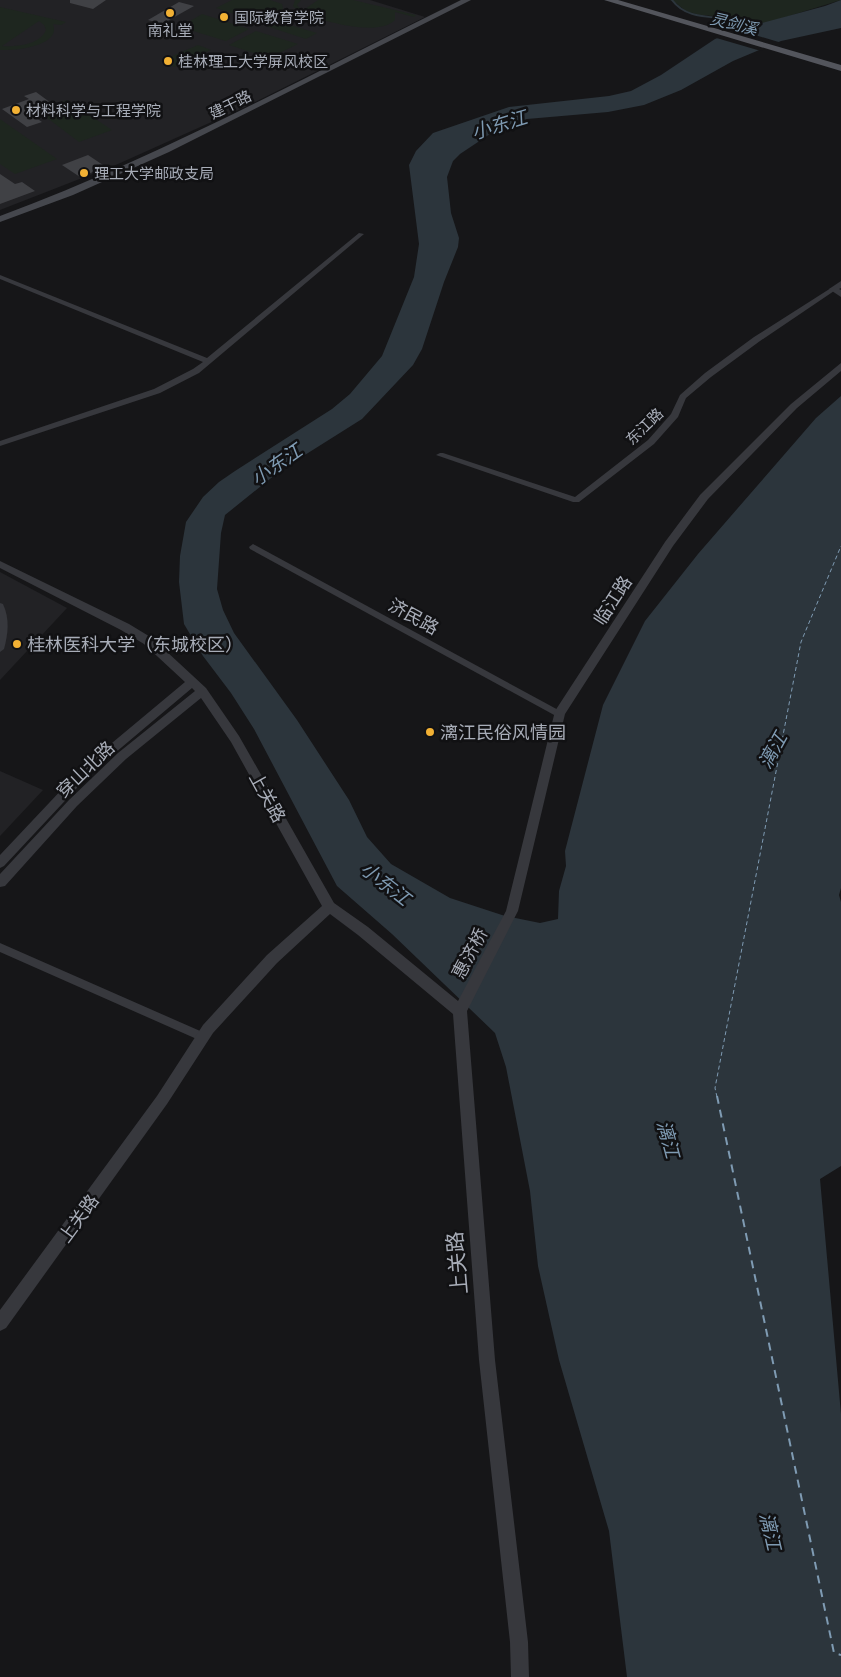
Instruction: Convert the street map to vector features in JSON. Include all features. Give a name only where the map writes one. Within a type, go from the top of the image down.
[{"type":"main road","name":"建干路","points":[[0,220],[159,154],[466,0]]},
{"type":"main road","points":[[608,0],[724,32]]},
{"type":"main road","points":[[623,0],[841,68]]},
{"type":"main road","points":[[774,47],[841,64]]},
{"type":"street","points":[[0,444],[157,391],[196,371],[361,234]]},
{"type":"street","points":[[0,277],[208,361]]},
{"type":"street","name":"东江路","points":[[440,455],[576,500],[651,442],[675,416],[683,397],[708,375],[757,339],[838,289]]},
{"type":"street","name":"临江路","points":[[512,911],[559,714],[669,544],[704,498],[794,406],[841,366]]},
{"type":"street","name":"济民路","points":[[254,547],[559,714]]},
{"type":"street","name":"上关路","points":[[0,564],[125,626],[148,641],[202,691],[235,739],[329,906],[363,931],[460,1012],[486,1351],[517,1622],[520,1677]]},
{"type":"street","points":[[0,606],[4,615],[4,633],[0,649]]},
{"type":"street","name":"穿山北路","points":[[0,864],[86,771],[192,682]]},
{"type":"street","name":"穿山北路","points":[[0,882],[73,803],[122,756],[202,691]]},
{"type":"street","name":"上关路","points":[[0,1323],[162,1100],[203,1037],[272,959],[329,906]]},
{"type":"street","name":"惠济桥","points":[[460,1012],[512,911]]},
{"type":"street","points":[[0,947],[203,1037]]},
{"type":"shaded area","name":"桂林理工大学屏风校区","points":[[0,0],[370,0],[425,17],[247,106],[118,164],[0,210]]},
{"type":"shaded area","points":[[232,0],[270,0],[282,4],[282,13],[264,23],[216,8]]},
{"type":"shaded area","points":[[295,0],[301,0],[297,5],[302,11],[318,0],[353,0],[416,15],[414,17],[395,12],[395,20],[387,25],[375,27],[348,26],[299,12],[293,6]]},
{"type":"shaded area","points":[[669,0],[841,0],[759,24],[727,17],[694,14]]},
{"type":"shaded area","points":[[0,7],[66,22],[61,25],[53,24],[54,31],[50,37],[35,46],[0,50]],"holes":[[[39,21],[46,30],[39,39],[27,44],[2,46]]]},
{"type":"shaded area","points":[[202,14],[249,29],[226,41],[180,27]]},
{"type":"shaded area","points":[[276,21],[317,33],[306,39],[266,26]]},
{"type":"shaded area","points":[[256,31],[298,44],[269,58],[229,45]]},
{"type":"shaded area","points":[[198,45],[211,50],[174,67],[161,61]]},
{"type":"shaded area","points":[[67,100],[112,130],[79,142],[38,111]]},
{"type":"shaded area","points":[[0,119],[57,159],[15,174],[0,164]]},
{"type":"shaded area","name":"桂林医科大学（东城校区）","points":[[0,572],[67,608],[0,680]]},
{"type":"shaded area","points":[[0,771],[43,790],[0,836]]},
{"type":"water","points":[[841,0],[841,28],[781,41],[733,61],[681,90],[644,105],[608,112],[527,119],[511,124],[493,132],[460,154],[453,161],[447,177],[451,213],[459,238],[458,247],[444,282],[422,349],[413,365],[362,419],[281,470],[225,515],[221,533],[217,589],[223,610],[234,633],[297,720],[349,800],[367,837],[391,864],[450,898],[505,916],[540,923],[558,919],[559,891],[566,866],[565,851],[603,705],[645,621],[698,554],[816,418],[841,396],[841,888],[839,895],[841,902],[841,1166],[820,1179],[841,1414],[841,1677],[627,1677],[609,1531],[559,1360],[538,1266],[530,1191],[506,1067],[495,1033],[392,934],[337,886],[254,729],[231,693],[203,656],[184,624],[179,582],[180,556],[186,522],[203,497],[219,482],[235,471],[332,409],[350,394],[382,356],[414,277],[419,244],[409,165],[416,151],[433,133],[509,107],[609,96],[631,91],[661,75],[715,39],[743,28]]},
{"type":"pier","points":[[735,29],[782,43],[761,51],[713,37]]},
{"type":"building","points":[[70,0],[106,0],[93,9],[70,3]]},
{"type":"building","name":"南礼堂","points":[[179,2],[194,6],[162,24],[148,20]]},
{"type":"building","name":"材料科学与工程学院","points":[[36,92],[51,103],[26,111],[42,122],[27,127],[2,109],[29,99],[24,96]]},
{"type":"building","points":[[88,155],[106,167],[80,177],[62,165]]},
{"type":"building","points":[[0,174],[15,184],[22,182],[35,191],[0,204]]},
{"type":"waterway","name":"灵剑溪","points":[[672,0],[684,11],[691,14],[730,19],[756,28]]},
{"type":"ferry route","points":[[717,1097],[715,1088],[801,642],[841,546]]},
{"type":"ferry route","points":[[717,1096],[834,1653],[841,1655]]},
{"type":"place","name":"南礼堂","points":[[170,13]]},
{"type":"place","name":"国际教育学院","points":[[224,17]]},
{"type":"place","name":"桂林理工大学屏风校区","points":[[168,61]]},
{"type":"place","name":"材料科学与工程学院","points":[[16,110]]},
{"type":"place","name":"理工大学邮政支局","points":[[84,173]]},
{"type":"place","name":"桂林医科大学（东城校区）","points":[[17,644]]},
{"type":"place","name":"漓江民俗风情园","points":[[430,732]]},
{"type":"water label","name":"小东江","points":[[499,124]]},
{"type":"water label","name":"小东江","points":[[276,464]]},
{"type":"water label","name":"漓江","points":[[772,750]]},
{"type":"water label","name":"小东江","points":[[386,883]]},
{"type":"water label","name":"漓江","points":[[669,1139]]},
{"type":"water label","name":"漓江","points":[[771,1531]]}]
